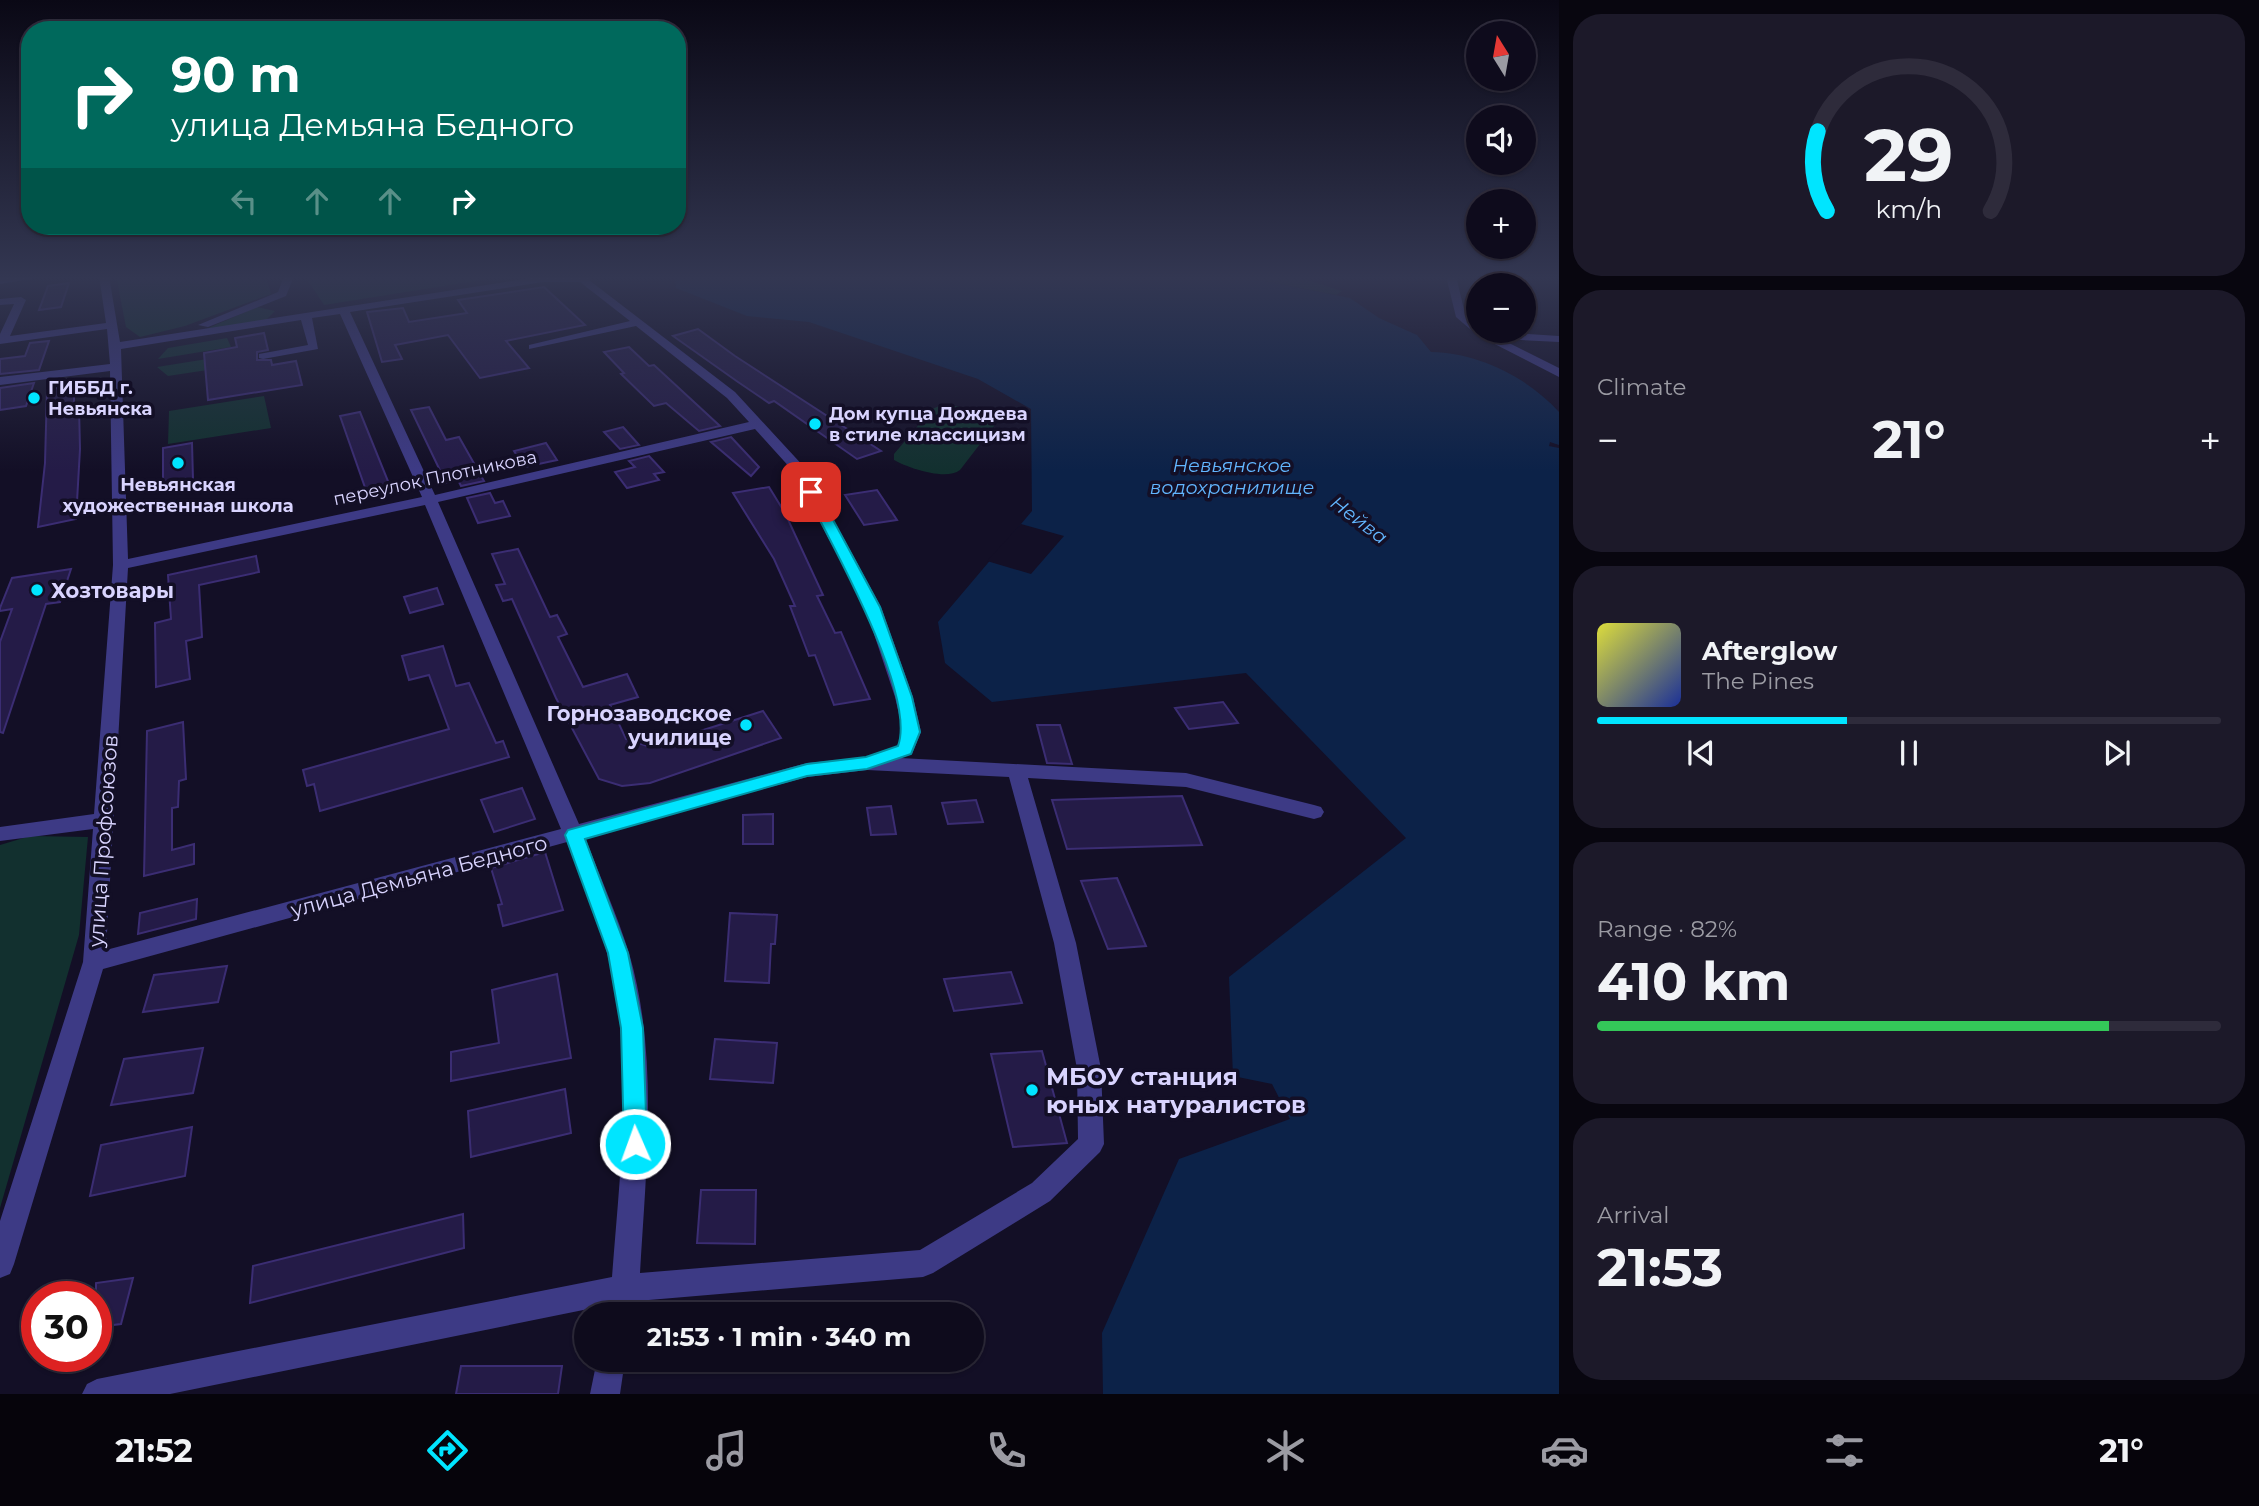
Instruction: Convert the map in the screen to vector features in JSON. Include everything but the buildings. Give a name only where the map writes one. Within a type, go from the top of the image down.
[{"type":"street","name":"улица Профсоюзов","points":[[0,1264],[94,962],[121,565],[115,341]]},
{"type":"street","points":[[115,346],[148,341]]},
{"type":"street","points":[[263,356],[314,347],[312,341]]},
{"type":"street","points":[[358,341],[430,500],[574,835],[618,953],[632,1028],[635,1144],[622,1301]]},
{"type":"street","points":[[533,347],[559,341]]},
{"type":"street","points":[[660,341],[732,396],[755,425],[799,469],[873,607],[904,697],[912,732],[905,750],[867,763]]},
{"type":"street","points":[[1501,343],[1559,373]]},
{"type":"street","points":[[0,381],[114,367]]},
{"type":"street","name":"переулок Плотникова","points":[[121,565],[430,500],[755,425]]},
{"type":"street","points":[[867,763],[1186,780],[1314,811]]},
{"type":"street","name":"улица Демьяна Бедного","points":[[94,962],[574,835],[807,770],[867,763]]},
{"type":"street","points":[[97,1394],[622,1301],[923,1263],[1041,1192],[1091,1144],[1088,1069],[1065,943],[1017,771]]},
{"type":"street","points":[[0,834],[105,820]]},
{"type":"street","points":[[605,1394],[609,1372]]},
{"type":"green space","points":[[209,341],[228,341],[231,347],[158,359],[168,348]]},
{"type":"green space","points":[[232,355],[234,366],[168,376],[157,367]]},
{"type":"green space","points":[[264,396],[271,428],[168,444],[169,411]]},
{"type":"green space","points":[[944,404],[988,412],[997,422],[960,470],[954,473],[927,472],[894,460],[894,454],[932,409]]},
{"type":"green space","points":[[30,836],[88,837],[79,935],[0,1208],[0,845]]},
{"type":"water","name":"Невьянское водохранилище","points":[[865,341],[1422,341],[1431,352],[1467,357],[1501,369],[1532,388],[1559,412],[1559,445],[1550,442],[1549,446],[1559,448],[1559,1394],[1103,1394],[1102,1333],[1179,1159],[1290,1119],[1272,1084],[1233,1076],[1229,977],[1406,838],[1246,673],[992,702],[945,663],[938,622],[1032,511],[1031,409],[978,379]]},
{"type":"pier","points":[[1021,524],[1064,536],[1031,574],[987,561]]},
{"type":"place","name":"ГИББД г. Невьянска","points":[[34,398]]},
{"type":"place","name":"Дом купца Дождева в стиле классицизм","points":[[815,424]]},
{"type":"place","name":"Невьянская художественная школа","points":[[178,463]]},
{"type":"place","name":"Хозтовары","points":[[37,590]]},
{"type":"place","name":"Горнозаводское училище","points":[[746,725]]},
{"type":"place","name":"МБОУ станция юных натуралистов","points":[[1032,1090]]},
{"type":"route","points":[[635,1144],[632,1028],[618,953],[574,835],[807,770],[867,763],[905,750],[912,732],[904,697],[873,607],[811,492]]},
{"type":"water label","name":"Нейва","points":[[1359,520]]}]
